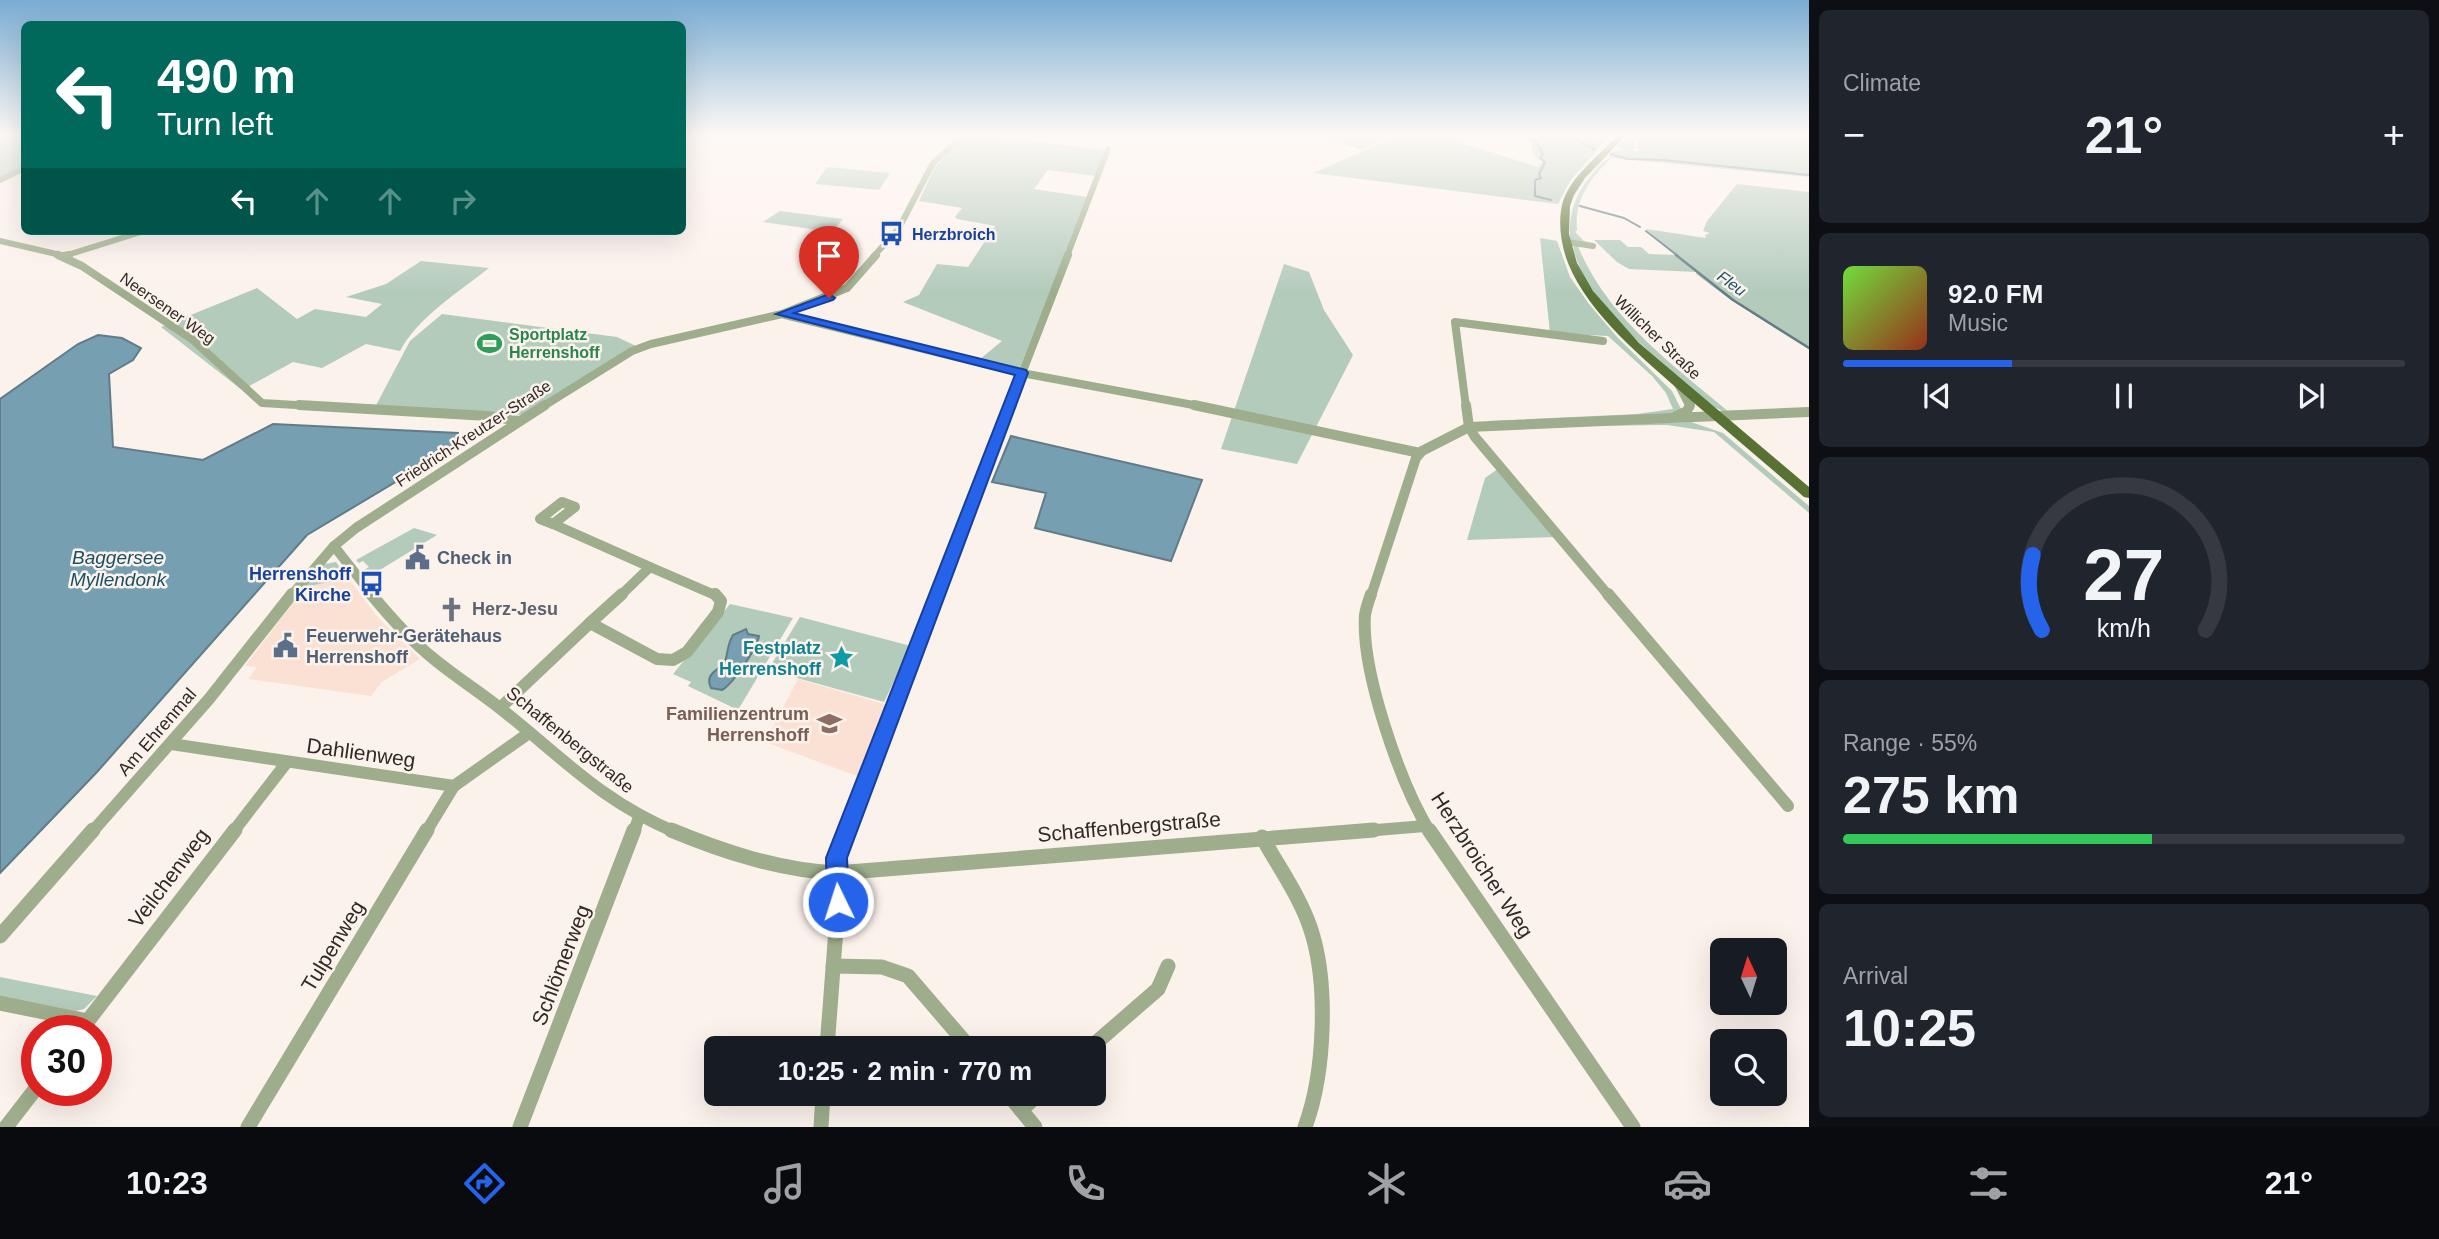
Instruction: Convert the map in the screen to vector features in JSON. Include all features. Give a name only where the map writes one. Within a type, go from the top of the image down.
[{"type":"main road","name":"Willicher Straße","points":[[1575,188],[1564,218],[1567,242],[1577,270],[1600,305],[1622,331],[1675,380],[1809,494]]},
{"type":"street","name":"Friedrich-Kreutzer-Straße","points":[[334,546],[356,528],[519,421],[641,347],[782,314],[832,296],[855,282],[899,228],[920,188]]},
{"type":"street","points":[[828,1036],[838,902],[836,858],[1093,188]]},
{"type":"street","points":[[64,256],[131,235]]},
{"type":"street","name":"Neersener Weg","points":[[0,241],[64,256],[193,340],[262,404],[488,416],[519,421]]},
{"type":"street","points":[[1567,242],[1593,246]]},
{"type":"street","points":[[782,314],[1022,373],[1231,412],[1420,453],[1469,427],[1809,412]]},
{"type":"street","points":[[1603,341],[1455,322],[1469,427],[1788,806]]},
{"type":"street","points":[[1670,418],[1685,412],[1690,406],[1675,380]]},
{"type":"street","name":"Herzbroicher Weg","points":[[1420,453],[1367,601],[1364,617],[1369,666],[1391,743],[1426,826],[1633,1127]]},
{"type":"street","points":[[553,524],[716,594],[722,604],[687,652],[673,660],[657,659],[590,623]]},
{"type":"street","name":"Schaffenbergstraße","points":[[334,546],[398,627],[432,658],[500,708],[590,784],[639,817],[769,864],[814,873],[836,873],[1426,826]]},
{"type":"street","name":"Am Ehrenmal","points":[[0,936],[171,744],[334,546]]},
{"type":"street","points":[[500,708],[650,567]]},
{"type":"street","points":[[454,786],[529,733]]},
{"type":"street","name":"Dahlienweg","points":[[171,744],[454,786]]},
{"type":"street","name":"Veilchenweg","points":[[92,1015],[287,762]]},
{"type":"street","name":"Tulpenweg","points":[[248,1127],[454,786]]},
{"type":"street","name":"Schlömerweg","points":[[520,1127],[583,969],[639,817]]},
{"type":"street","points":[[1262,837],[1310,926],[1316,954],[1319,997],[1318,1070],[1314,1103],[1305,1127]]},
{"type":"street","points":[[1104,1036],[1158,989],[1168,966]]},
{"type":"street","points":[[833,967],[882,967],[908,976],[960,1036]]},
{"type":"street","name":"Veilchenweg","points":[[0,1003],[44,1015]]},
{"type":"street","points":[[6,1127],[22,1106]]},
{"type":"street","points":[[821,1127],[822,1106]]},
{"type":"street","points":[[1018,1106],[1035,1127]]},
{"type":"street","points":[[1021,1110],[1026,1106]]},
{"type":"shaded area","points":[[348,578],[379,619],[420,659],[382,682],[371,696],[248,679],[257,667],[245,666],[305,587]]},
{"type":"shaded area","name":"Familienzentrum Herrenshoff","points":[[798,679],[891,706],[862,778],[765,742]]},
{"type":"green space","points":[[853,188],[881,188],[879,190]]},
{"type":"green space","points":[[925,188],[1035,188],[1087,197],[1017,375],[973,365],[1002,341],[903,302],[919,295],[937,264],[968,267],[995,226],[957,219],[955,217],[962,208],[919,201]]},
{"type":"green space","points":[[1428,188],[1567,188],[1558,204]]},
{"type":"green space","points":[[1582,188],[1587,188],[1578,209],[1575,232],[1590,243],[1570,240],[1574,203]]},
{"type":"green space","points":[[1734,188],[1809,192],[1809,349],[1731,300],[1696,274],[1697,272],[1629,269],[1617,262],[1594,240],[1620,240],[1628,247],[1641,247],[1649,254],[1676,255],[1646,229],[1706,238],[1705,235],[1710,233],[1703,231],[1707,221]]},
{"type":"green space","points":[[780,211],[843,219],[832,232],[763,222]]},
{"type":"green space","points":[[1540,238],[1557,241],[1570,277],[1589,304],[1618,338],[1672,391],[1682,411],[1668,414],[1486,421],[1637,414],[1673,409],[1666,393],[1652,376],[1608,336],[1550,333]]},
{"type":"green space","points":[[1577,244],[1605,295],[1623,317],[1664,357],[1730,413],[1716,408],[1704,399],[1616,319],[1601,302],[1578,264],[1573,245]]},
{"type":"green space","points":[[421,261],[489,268],[428,316],[400,351],[366,344],[322,368],[293,362],[242,390],[161,327],[257,288],[297,319],[315,309],[366,317],[382,304],[346,297],[386,284]]},
{"type":"green space","points":[[1284,264],[1309,272],[1324,310],[1353,355],[1297,464],[1221,449]]},
{"type":"green space","points":[[442,314],[617,337],[636,346],[524,415],[374,409],[410,341]]},
{"type":"green space","points":[[1691,422],[1723,433],[1809,506],[1809,513],[1714,432],[1667,425],[1589,426]]},
{"type":"green space","points":[[1499,468],[1558,537],[1467,540],[1485,478]]},
{"type":"green space","points":[[414,528],[437,535],[370,576],[364,570],[369,567],[363,561],[359,563],[356,560]]},
{"type":"green space","points":[[336,562],[348,578],[305,587],[324,564]]},
{"type":"green space","points":[[730,604],[793,618],[738,710],[688,686],[691,682],[673,674]],"holes":[[[754,649],[728,685],[722,690],[711,688],[710,677],[726,658]]]},
{"type":"green space","name":"Festplatz Herrenshoff","points":[[800,617],[911,646],[884,702],[768,670]]},
{"type":"green space","points":[[0,977],[97,996],[84,1009],[76,1011],[0,996]]},
{"type":"water","name":"Baggersee Myllendonk","points":[[98,335],[122,338],[141,348],[133,360],[109,374],[113,447],[203,460],[273,424],[458,433],[459,444],[307,535],[97,772],[0,873],[0,399],[78,344]]},
{"type":"water","points":[[1011,436],[1202,480],[1171,561],[1035,528],[1046,493],[992,482]]},
{"type":"water","points":[[746,629],[748,634],[759,636],[749,657],[727,686],[722,690],[711,688],[711,674],[724,662],[733,635]]},
{"type":"waterway","name":"Fleu","points":[[1535,188],[1535,196],[1551,200]]},
{"type":"waterway","name":"Fleu","points":[[1580,206],[1624,218],[1640,227]]},
{"type":"waterway","name":"Fleu","points":[[1646,231],[1678,256]]},
{"type":"waterway","name":"Fleu","points":[[1676,255],[1733,300],[1809,348]]},
{"type":"place","name":"Herzbroich","points":[[892,234]]},
{"type":"place","name":"Sportplatz Herrenshoff","points":[[489,343]]},
{"type":"place","name":"Check in","points":[[417,558]]},
{"type":"place","name":"Herrenshoff Kirche","points":[[371,584]]},
{"type":"place","name":"Herz-Jesu","points":[[452,609]]},
{"type":"place","name":"Feuerwehr-Gerätehaus Herrenshoff","points":[[286,646]]},
{"type":"place","name":"Festplatz Herrenshoff","points":[[841,658]]},
{"type":"place","name":"Familienzentrum Herrenshoff","points":[[829,724]]},
{"type":"route","points":[[829,298],[782,314],[1022,373],[836,858],[838,902]]}]
